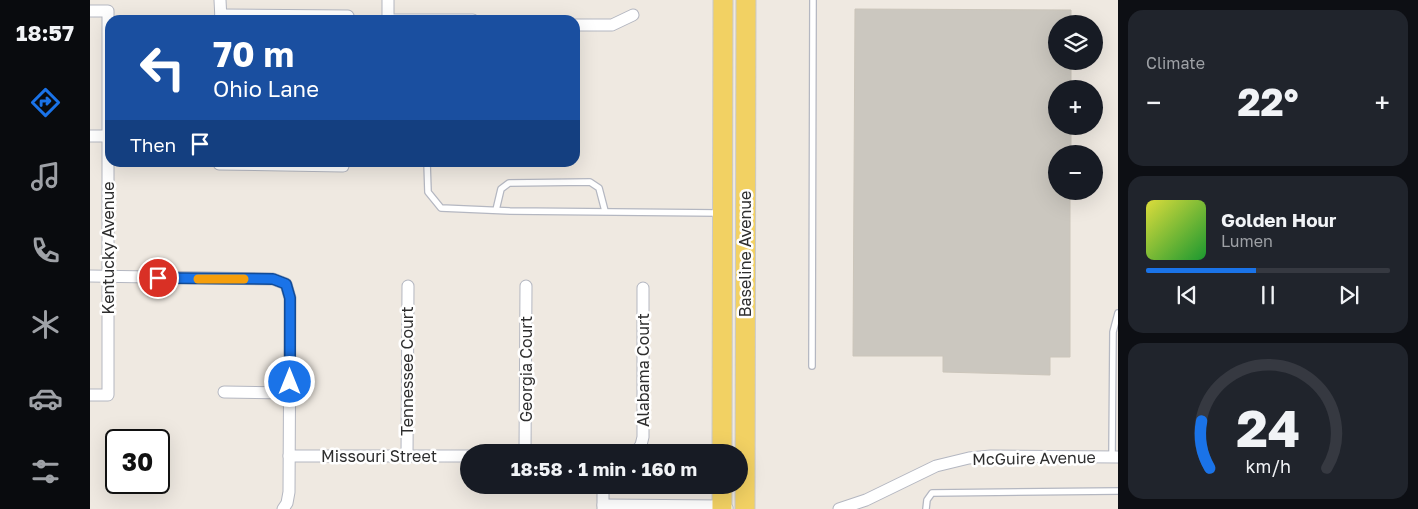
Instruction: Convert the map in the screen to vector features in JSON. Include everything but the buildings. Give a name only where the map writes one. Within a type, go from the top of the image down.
[{"type":"main road","name":"Baseline Avenue","points":[[722,444],[723,0]]},
{"type":"main road","name":"Baseline Avenue","points":[[745,509],[746,0]]},
{"type":"main road","points":[[723,494],[725,508]]},
{"type":"street","points":[[220,0],[221,15]]},
{"type":"street","points":[[388,0],[388,15]]},
{"type":"street","name":"Kentucky Avenue","points":[[90,11],[108,11],[108,15]]},
{"type":"street","points":[[580,25],[612,25],[633,14]]},
{"type":"street","points":[[90,136],[105,136]]},
{"type":"street","name":"Kentucky Avenue","points":[[90,395],[108,395],[108,167]]},
{"type":"street","points":[[90,276],[108,278],[273,279],[286,284],[290,298],[290,393],[288,498],[283,509]]},
{"type":"street","name":"Tennessee Court","points":[[407,456],[408,286]]},
{"type":"street","name":"Georgia Court","points":[[525,444],[526,286]]},
{"type":"street","name":"Alabama Court","points":[[640,444],[643,437],[643,288]]},
{"type":"street","points":[[224,392],[290,393]]},
{"type":"street","name":"Missouri Street","points":[[289,456],[460,456]]},
{"type":"street","name":"McGuire Avenue","points":[[839,509],[866,500],[936,466],[969,458],[991,456],[1115,457]]},
{"type":"street","points":[[603,494],[603,507],[616,505],[725,508]]},
{"type":"lane","points":[[812,366],[814,0]]},
{"type":"lane","points":[[427,167],[428,192],[441,208],[723,213]]},
{"type":"lane","points":[[496,210],[501,189],[509,183],[590,182],[600,188],[604,211]]},
{"type":"lane","points":[[1115,457],[1113,332],[1118,313]]},
{"type":"lane","points":[[926,509],[927,500],[932,493],[1118,491]]},
{"type":"slow traffic","points":[[198,279],[244,279]]},
{"type":"route","points":[[158,278],[273,279],[286,284],[290,298],[290,382]]}]
